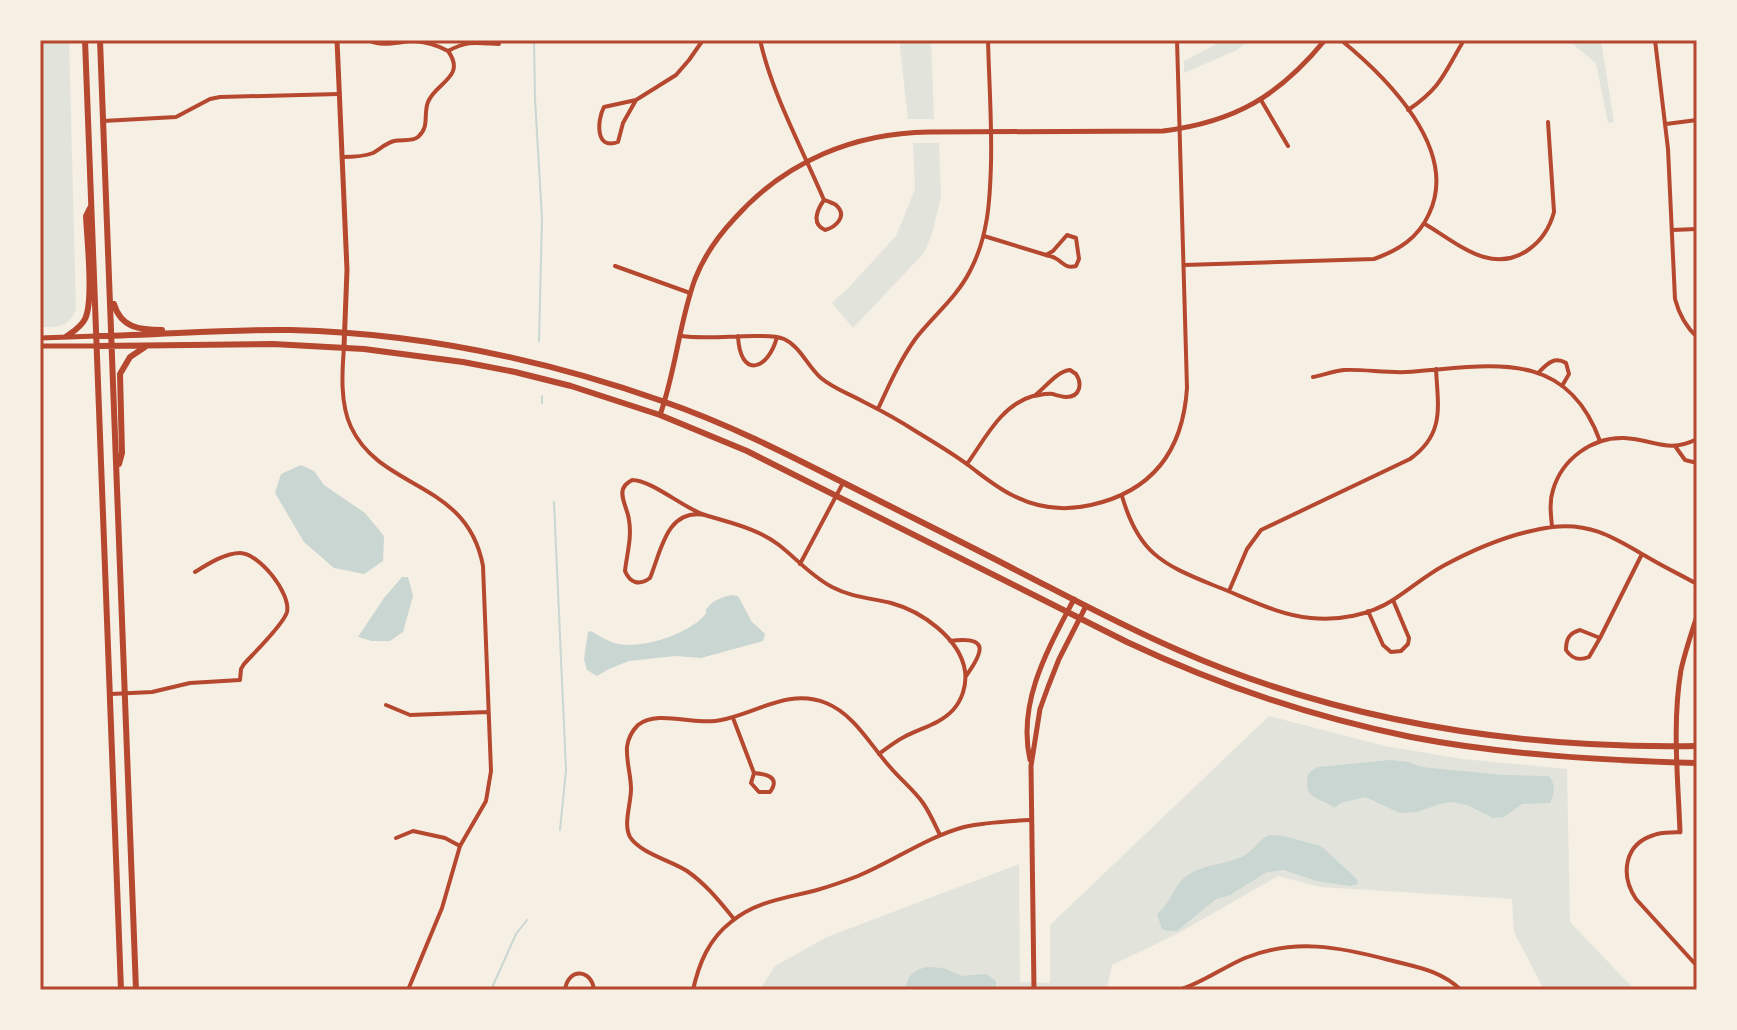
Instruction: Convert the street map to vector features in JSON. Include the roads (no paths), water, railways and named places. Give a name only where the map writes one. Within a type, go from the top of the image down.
[{"type":"main road","points":[[85,40],[121,990]]},
{"type":"main road","points":[[100,40],[136,990]]},
{"type":"main road","points":[[67,336],[82,324],[88,310],[86,216],[92,205]]},
{"type":"main road","points":[[110,289],[117,313],[130,326],[185,333]]},
{"type":"main road","points":[[97,336],[266,330],[345,333],[428,342],[512,357],[579,374],[664,402],[738,432],[1086,606],[1179,651],[1236,674],[1355,710],[1421,725],[1582,743],[1697,746]]},
{"type":"main road","points":[[98,346],[273,344],[344,347],[428,356],[571,386],[660,415],[747,451],[1140,648],[1212,680],[1279,703],[1347,723],[1480,748],[1597,759],[1697,763]]},
{"type":"main road","points":[[117,472],[122,453],[120,374],[130,357],[147,346]]},
{"type":"street","points":[[337,40],[347,270],[344,391],[349,424],[357,438],[379,460],[457,513],[467,524],[481,551],[483,566],[491,771],[489,789],[486,801],[460,846],[449,889],[408,990]]},
{"type":"street","points":[[342,157],[370,154],[392,141],[418,137],[426,125],[428,100],[449,80],[452,73],[453,61],[448,51],[427,42],[378,44],[368,40]]},
{"type":"street","points":[[636,100],[623,123],[618,142],[607,145],[600,135],[601,111],[608,105],[636,100],[676,75],[703,40]]},
{"type":"street","points":[[760,40],[774,87],[824,200],[836,205],[841,213],[837,224],[825,230],[816,221],[824,200]]},
{"type":"street","points":[[878,409],[914,341],[969,274],[984,236],[990,205],[988,40]]},
{"type":"street","points":[[678,335],[777,337],[792,345],[819,377],[878,409],[1012,495],[1046,507],[1083,507],[1122,496],[1159,467],[1175,443],[1182,425],[1187,388],[1177,40]]},
{"type":"street","points":[[660,415],[690,293],[710,250],[745,206],[789,170],[840,146],[894,134],[1180,129],[1219,119],[1261,100],[1296,73],[1325,40]]},
{"type":"street","points":[[1183,265],[1374,259],[1403,246],[1425,224],[1432,208],[1437,176],[1429,145],[1408,110],[1383,78],[1341,40]]},
{"type":"street","points":[[1408,110],[1440,83],[1464,40]]},
{"type":"street","points":[[1655,40],[1666,124],[1674,292],[1677,305],[1697,337]]},
{"type":"street","points":[[448,51],[469,42],[499,44]]},
{"type":"street","points":[[103,121],[176,117],[220,97],[339,94]]},
{"type":"street","points":[[1261,100],[1288,146]]},
{"type":"street","points":[[1666,124],[1697,120]]},
{"type":"street","points":[[1425,224],[1485,257],[1511,258],[1535,246],[1544,236],[1554,212],[1548,122]]},
{"type":"street","points":[[1672,230],[1697,229]]},
{"type":"street","points":[[984,236],[1055,258],[1070,268],[1076,266],[1079,259],[1076,238],[1067,235],[1046,255]]},
{"type":"street","points":[[615,266],[690,293]]},
{"type":"street","points":[[40,338],[97,336]]},
{"type":"street","points":[[738,336],[740,355],[749,364],[755,365],[766,360],[775,347],[777,337]]},
{"type":"street","points":[[40,346],[98,346]]},
{"type":"street","points":[[1539,373],[1551,361],[1562,360],[1569,374],[1562,386]]},
{"type":"street","points":[[1313,377],[1344,370],[1406,372],[1461,366],[1511,367],[1539,373],[1562,386],[1579,402],[1600,441]]},
{"type":"street","points":[[1229,591],[1247,549],[1261,530],[1410,459],[1428,443],[1437,422],[1436,369]]},
{"type":"street","points":[[967,464],[1002,416],[1021,400],[1043,394],[1074,396],[1080,387],[1078,376],[1070,370],[1063,371],[1034,396]]},
{"type":"street","points":[[1552,527],[1550,504],[1558,477],[1566,465],[1587,447],[1600,441],[1625,438],[1658,446],[1684,445],[1697,439]]},
{"type":"street","points":[[1675,446],[1685,460],[1697,463]]},
{"type":"street","points":[[705,515],[687,515],[673,526],[650,578],[639,583],[628,577],[625,571],[631,532],[622,494],[632,480],[644,482],[693,511],[754,530],[779,545],[819,579],[844,593],[909,610],[950,641],[962,658],[966,676]]},
{"type":"street","points":[[800,564],[843,483]]},
{"type":"street","points":[[1122,496],[1130,522],[1140,538],[1166,563],[1183,573],[1278,611],[1315,619],[1333,619],[1368,611],[1393,600],[1441,567],[1467,554],[1509,538],[1552,527],[1602,532],[1697,584]]},
{"type":"street","points":[[110,694],[152,692],[184,684],[240,680],[244,664],[285,618],[287,605],[283,591],[254,556],[234,553],[195,572]]},
{"type":"street","points":[[1600,638],[1580,630],[1574,632],[1568,637],[1566,650],[1576,659],[1589,657],[1600,638],[1642,554]]},
{"type":"street","points":[[1034,990],[1031,766],[1027,727],[1039,670],[1074,599]]},
{"type":"street","points":[[1368,611],[1383,645],[1391,652],[1401,651],[1409,638],[1393,600]]},
{"type":"street","points":[[1031,766],[1044,699],[1059,659],[1086,606]]},
{"type":"street","points":[[1697,616],[1681,670],[1677,706],[1680,832],[1644,839],[1635,846],[1626,866],[1629,889],[1636,899],[1697,966]]},
{"type":"street","points":[[879,754],[903,737],[945,718],[960,701],[966,676],[977,661],[980,649],[971,640],[950,641]]},
{"type":"street","points":[[734,919],[702,882],[669,860],[637,845],[628,833],[631,788],[627,748],[633,730],[640,723],[658,717],[709,722],[798,698],[828,703],[853,722],[916,794],[940,835]]},
{"type":"street","points":[[386,705],[410,715],[488,712]]},
{"type":"street","points":[[733,718],[754,773],[751,783],[759,792],[770,792],[774,781],[771,777],[754,773]]},
{"type":"street","points":[[693,990],[699,966],[717,935],[734,919],[761,904],[858,876],[940,835],[969,826],[1032,820]]},
{"type":"street","points":[[396,838],[413,831],[445,838],[460,846]]},
{"type":"street","points":[[1179,990],[1248,957],[1291,947],[1313,946],[1357,951],[1424,969],[1439,974],[1461,990]]},
{"type":"street","points":[[565,990],[570,977],[578,974],[585,974],[591,979],[594,990]]},
{"type":"waterway","points":[[534,40],[542,218],[539,341]]},
{"type":"waterway","points":[[542,396],[542,403]]},
{"type":"waterway","points":[[554,502],[566,770],[560,830]]},
{"type":"waterway","points":[[491,990],[516,934],[527,920]]}]
